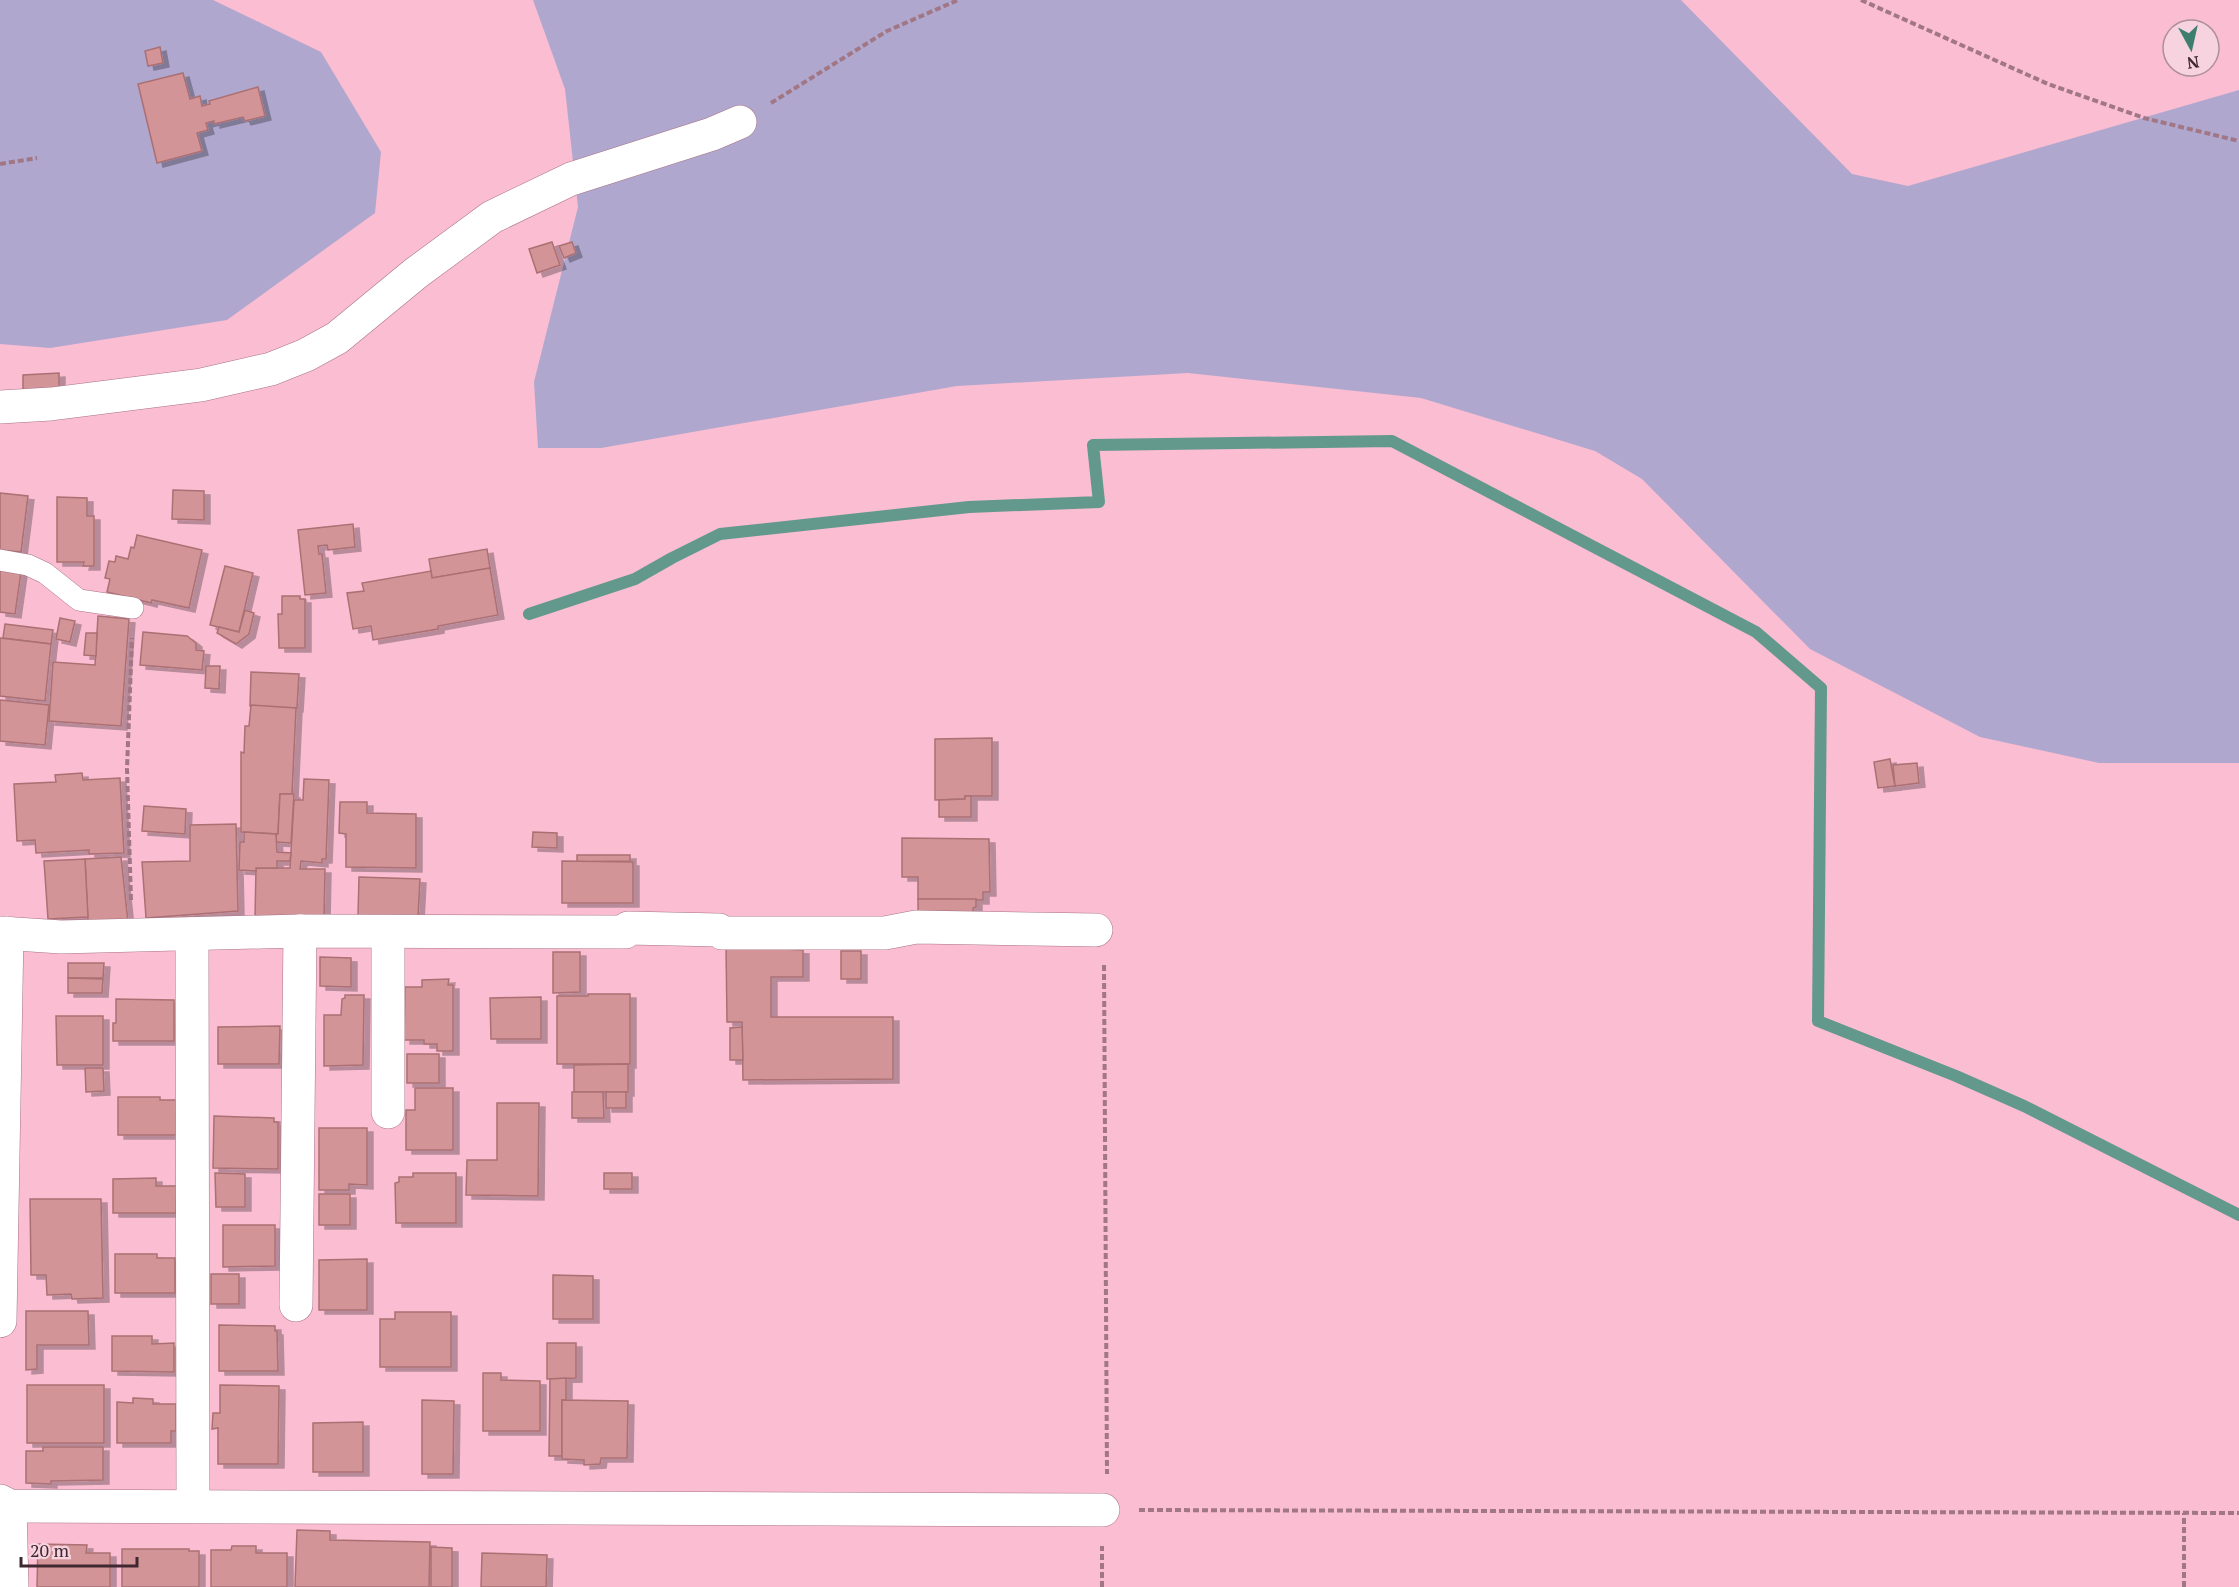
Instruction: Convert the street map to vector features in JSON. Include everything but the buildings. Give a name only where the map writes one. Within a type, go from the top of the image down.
[{"type":"street","points":[[0,407],[51,404],[201,386],[271,369],[306,355],[337,338],[416,273],[492,217],[571,179],[712,134],[740,122]]},
{"type":"street","points":[[0,1321],[3,933],[61,937],[300,931],[625,932],[628,928],[719,930],[722,933],[885,933],[916,927],[1096,930]]},
{"type":"street","points":[[296,1305],[300,931]]},
{"type":"street","points":[[388,932],[388,1112]]},
{"type":"street","points":[[192,934],[193,1505]]},
{"type":"street","points":[[12,1587],[5,1503],[1103,1510]]},
{"type":"lane","points":[[0,560],[28,565],[45,573],[79,600],[134,608]]},
{"type":"path","points":[[740,122],[887,31],[958,0]]},
{"type":"path","points":[[1861,0],[2048,84],[2144,118],[2239,141]]},
{"type":"path","points":[[0,164],[37,158]]},
{"type":"path","points":[[132,934],[127,769],[134,608]]},
{"type":"path","points":[[1096,930],[1104,948],[1107,1504],[1103,1510]]},
{"type":"path","points":[[1103,1510],[2239,1513]]},
{"type":"path","points":[[2184,1513],[2184,1587]]},
{"type":"shaded area","points":[[0,0],[213,0],[321,52],[381,152],[375,213],[227,320],[50,348],[0,344]]},
{"type":"shaded area","points":[[533,0],[1681,0],[1852,174],[1908,186],[2239,90],[2239,763],[2099,763],[1980,737],[1810,649],[1642,479],[1595,451],[1421,398],[1188,373],[957,386],[601,448],[538,448],[534,382],[578,207],[565,89]]},
{"type":"waterway","points":[[529,614],[635,579],[720,534],[969,507],[1099,502],[1093,445],[1392,441],[1756,632],[1821,688],[1818,1021],[2024,1106],[2239,1215]]}]
